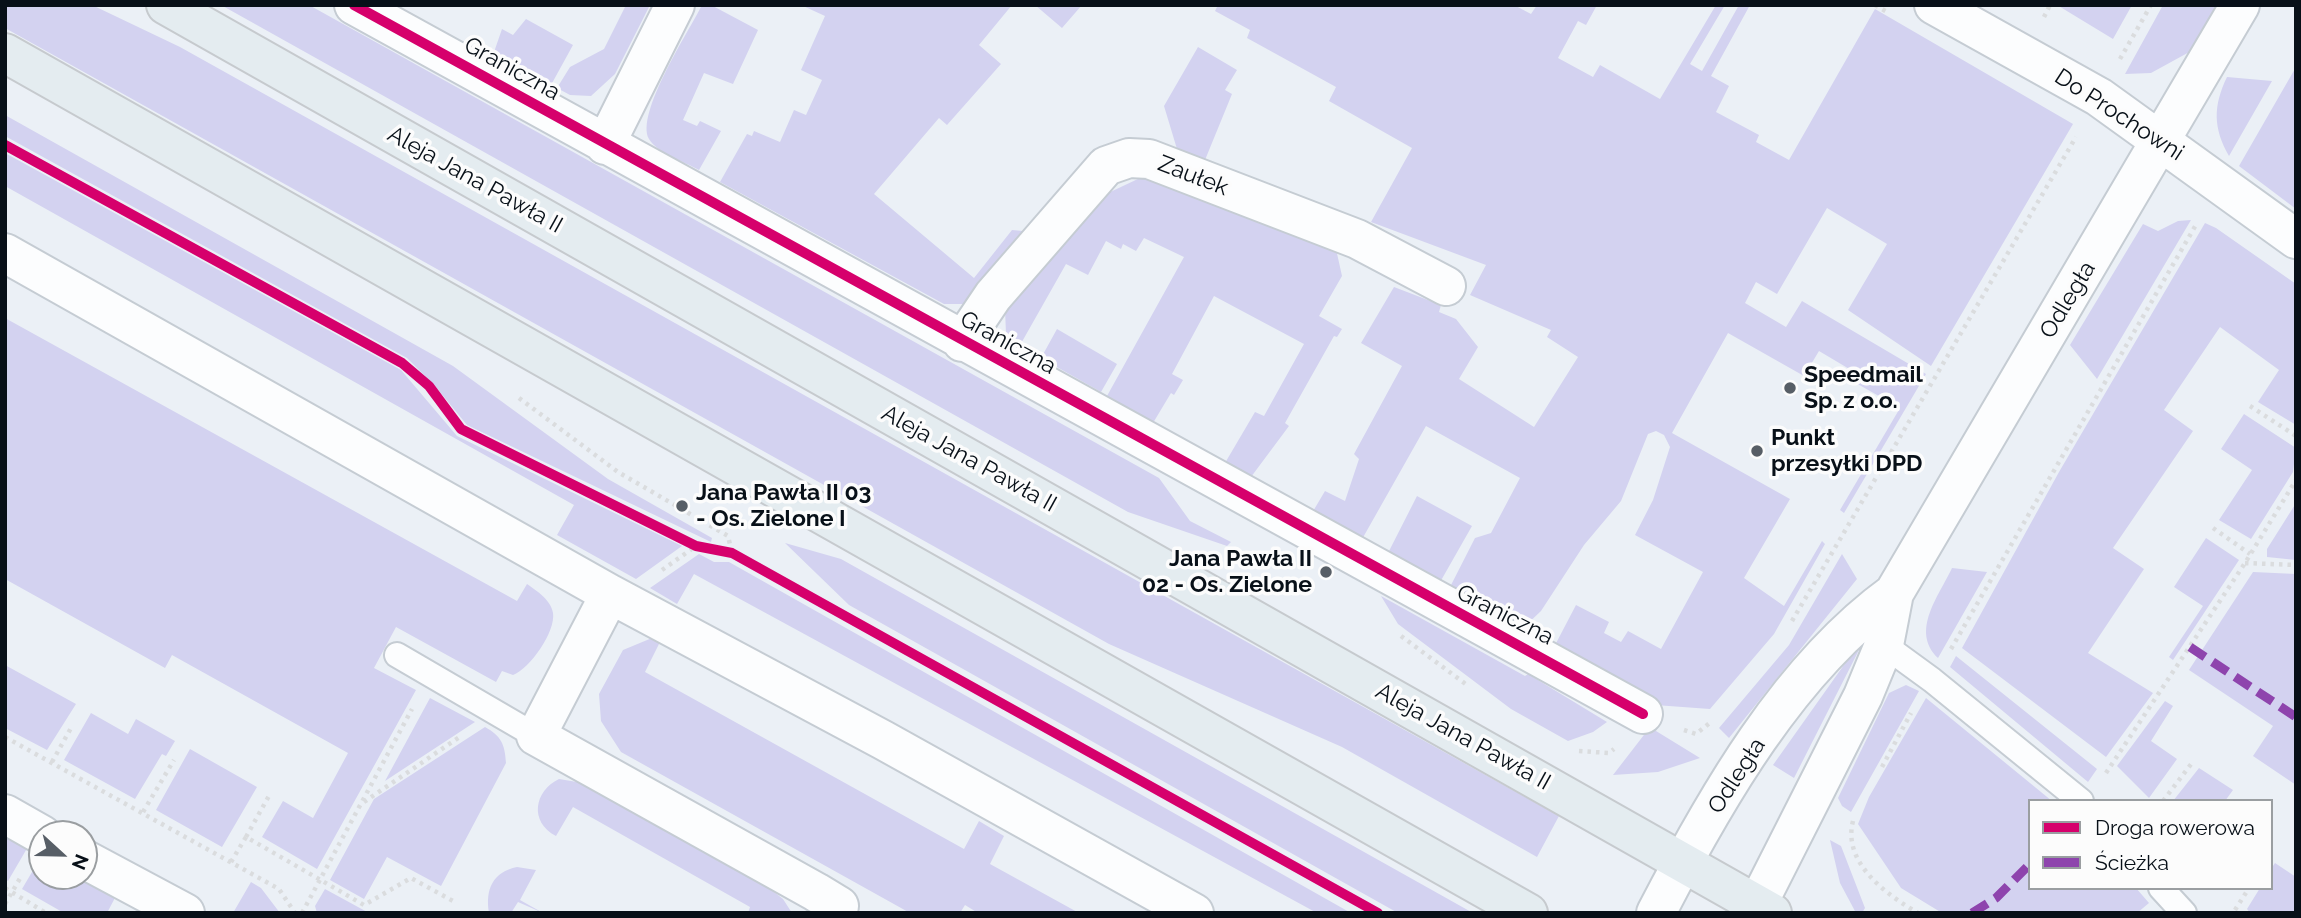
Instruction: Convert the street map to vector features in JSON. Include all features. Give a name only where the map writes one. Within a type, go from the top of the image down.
[{"type":"main road","name":"Aleja Jana Pawła II","points":[[166,5],[1682,862],[1761,910]]},
{"type":"main road","points":[[5,53],[1528,913]]},
{"type":"street","name":"Graniczna","points":[[354,5],[962,342],[1643,714]]},
{"type":"street","points":[[605,145],[675,5]]},
{"type":"street","name":"Do Prochowni","points":[[1934,5],[2099,97],[2296,239]]},
{"type":"street","name":"Odległa","points":[[1761,910],[1863,696],[1884,645],[1894,593],[2240,5]]},
{"type":"street","name":"Zaułek","points":[[962,342],[993,296],[1106,166],[1129,158],[1149,159],[1357,239],[1446,286]]},
{"type":"street","points":[[5,253],[610,594],[883,740],[1194,913]]},
{"type":"street","name":"Odległa","points":[[1656,913],[1682,862],[1739,769],[1810,670],[1857,620],[1894,593]]},
{"type":"street","points":[[610,594],[536,736],[842,911]]},
{"type":"street","points":[[5,814],[28,827]]},
{"type":"street","points":[[98,866],[185,913]]},
{"type":"lane","points":[[1884,645],[1932,680],[2079,799]]},
{"type":"lane","points":[[397,655],[536,736]]},
{"type":"lane","points":[[2163,890],[2184,913]]},
{"type":"path","points":[[1788,628],[2151,5]]},
{"type":"path","points":[[1880,769],[2221,183]]},
{"type":"path","points":[[513,394],[618,472],[728,536],[732,553]]},
{"type":"path","points":[[2250,406],[2296,436]]},
{"type":"path","points":[[2101,779],[2245,563],[2296,480]]},
{"type":"path","points":[[2213,528],[2250,554]]},
{"type":"path","points":[[2245,563],[2296,565]]},
{"type":"path","points":[[1393,629],[1476,692]]},
{"type":"path","points":[[302,913],[430,674]]},
{"type":"path","points":[[362,803],[497,711]]},
{"type":"path","points":[[1570,750],[1609,753],[1643,714],[1696,734],[1714,720]]},
{"type":"path","points":[[52,762],[71,727]]},
{"type":"path","points":[[5,737],[279,889],[295,913]]},
{"type":"path","points":[[143,812],[174,760]]},
{"type":"path","points":[[2164,799],[2192,762]]},
{"type":"path","points":[[231,862],[270,794]]},
{"type":"path","points":[[1854,818],[1851,830],[1856,854],[1869,876],[1894,899],[1919,913]]},
{"type":"path","points":[[246,836],[364,905],[411,878],[453,901]]},
{"type":"path","points":[[5,888],[46,913]]},
{"type":"path","points":[[2235,910],[2248,890]]},
{"type":"shaded area","points":[[5,5],[92,5],[180,47],[1559,816],[1537,857],[1342,747],[1109,644],[5,28]]},
{"type":"shaded area","points":[[221,5],[309,5],[1159,478],[1190,521],[1231,542],[1227,546],[1128,512]]},
{"type":"shaded area","points":[[622,5],[650,5],[615,74],[591,96],[570,95],[557,88],[570,67],[604,49],[625,7]]},
{"type":"shaded area","points":[[702,5],[711,5],[758,30],[733,84],[704,73],[683,120],[697,126],[700,121],[721,131],[699,170],[658,149],[649,139],[647,127],[656,92],[665,72]]},
{"type":"shaded area","points":[[801,5],[1012,5],[979,45],[1001,64],[947,125],[939,118],[874,194],[974,278],[1012,230],[1023,231],[964,304],[944,304],[720,182],[747,134],[752,136],[754,131],[780,142],[794,110],[806,115],[822,80],[801,70],[825,16]]},
{"type":"shaded area","points":[[1035,5],[1082,5],[1062,28]]},
{"type":"shaded area","points":[[1218,5],[1514,5],[1531,14],[1537,5],[1597,5],[1586,25],[1578,21],[1558,58],[1593,77],[1600,65],[1660,99],[1716,5],[1725,5],[1690,64],[1702,71],[1739,5],[1750,5],[1711,76],[1729,86],[1716,112],[1759,135],[1756,142],[1789,160],[1875,9],[2073,124],[1931,366],[1848,310],[1887,244],[1827,208],[1777,294],[1756,282],[1745,303],[1786,327],[1802,301],[1926,374],[1844,513],[1840,510],[1900,408],[1847,378],[1851,370],[1819,351],[1804,376],[1728,333],[1672,433],[1790,499],[1744,578],[1784,606],[1822,541],[1825,544],[1774,634],[1710,709],[1655,705],[1553,649],[1576,605],[1609,622],[1604,633],[1621,642],[1628,631],[1661,649],[1703,572],[1635,535],[1653,500],[1670,447],[1664,435],[1656,431],[1648,434],[1621,501],[1584,545],[1541,611],[1521,630],[1449,589],[1475,538],[1491,533],[1520,478],[1426,426],[1361,541],[1312,513],[1325,491],[1345,501],[1359,459],[1354,454],[1402,366],[1361,343],[1394,287],[1441,305],[1439,312],[1456,319],[1478,347],[1459,379],[1534,427],[1578,357],[1547,337],[1551,330],[1470,295],[1486,265],[1371,222],[1412,148],[1329,101],[1336,87],[1247,38],[1250,30],[1215,11]]},
{"type":"shaded area","points":[[2057,5],[2132,5],[2113,39]]},
{"type":"shaded area","points":[[2163,5],[2217,5],[2193,50],[2151,73],[2125,74]]},
{"type":"shaded area","points":[[526,19],[573,45],[551,85],[493,55],[502,29],[513,35]]},
{"type":"shaded area","points":[[1198,47],[1237,70],[1225,90],[1232,94],[1205,160],[1177,149],[1164,106]]},
{"type":"shaded area","points":[[2296,67],[2296,209],[2239,166]]},
{"type":"shaded area","points":[[2227,77],[2272,81],[2229,156],[2220,136],[2217,117],[2219,98]]},
{"type":"shaded area","points":[[5,115],[453,366],[608,479],[712,538],[711,542],[467,425],[435,386],[407,358],[5,136]]},
{"type":"shaded area","points":[[5,153],[401,370],[457,436],[682,546],[636,579],[557,535],[574,505],[5,186]]},
{"type":"shaded area","points":[[1156,177],[1336,249],[1342,276],[1319,316],[1342,329],[1337,337],[1334,336],[1285,423],[1289,426],[1251,477],[1225,463],[1255,412],[1264,416],[1304,344],[1214,296],[1172,374],[1183,380],[1174,395],[1171,393],[1153,423],[1107,396],[1184,257],[1144,238],[1136,251],[1123,244],[1121,249],[1106,241],[1088,275],[1066,264],[1019,347],[1006,334],[1005,309],[1106,194],[1140,178]]},
{"type":"shaded area","points":[[2191,220],[2097,379],[2070,345],[2143,224],[2158,231],[2178,221]]},
{"type":"shaded area","points":[[2205,223],[2296,284],[2296,425],[2258,402],[2279,370],[2220,327],[2164,410],[2193,431],[2113,548],[2144,569],[2088,653],[2153,693],[2106,757],[1962,648],[2059,472]]},
{"type":"shaded area","points":[[5,318],[517,601],[527,584],[550,604],[553,621],[540,649],[520,671],[513,675],[502,671],[496,682],[396,627],[374,668],[416,690],[317,869],[262,837],[283,801],[313,818],[348,753],[172,655],[165,668],[5,579]]},
{"type":"shaded area","points":[[1057,329],[1117,364],[1101,392],[1041,358]]},
{"type":"shaded area","points":[[2244,414],[2296,448],[2293,472],[2251,539],[2219,520],[2252,470],[2221,449]]},
{"type":"shaded area","points":[[1417,496],[1472,526],[1439,584],[1387,555]]},
{"type":"shaded area","points":[[2296,503],[2296,560],[2267,557],[2267,549]]},
{"type":"shaded area","points":[[2206,538],[2239,560],[2173,660],[2169,657],[2203,606],[2174,587]]},
{"type":"shaded area","points":[[785,543],[841,559],[1473,913],[1398,913],[849,605]]},
{"type":"shaded area","points":[[699,554],[714,562],[729,562],[1351,913],[1317,913],[694,574],[677,604],[650,588]]},
{"type":"shaded area","points":[[1842,554],[1857,579],[1729,738],[1719,728],[1789,645]]},
{"type":"shaded area","points":[[1952,568],[1987,572],[1938,658],[1930,648],[1927,625],[1934,602]]},
{"type":"shaded area","points":[[2253,572],[2296,574],[2296,785],[2253,756],[2273,726],[2189,670]]},
{"type":"shaded area","points":[[1381,596],[1525,676],[1528,674],[1607,722],[1593,732],[1568,741],[1511,709],[1398,624]]},
{"type":"shaded area","points":[[1868,631],[1859,650],[1794,778],[1773,765]]},
{"type":"shaded area","points":[[652,638],[661,640],[645,672],[964,849],[979,821],[1004,836],[990,864],[1079,913],[978,913],[965,905],[960,913],[910,913],[621,752],[601,721],[599,694],[623,650]]},
{"type":"shaded area","points":[[1956,656],[2097,769],[2088,782],[1950,667]]},
{"type":"shaded area","points":[[5,665],[76,704],[47,750],[5,728]]},
{"type":"shaded area","points":[[1906,685],[1919,691],[1851,812],[1842,806],[1838,798],[1889,693]]},
{"type":"shaded area","points":[[430,698],[475,722],[385,781]]},
{"type":"shaded area","points":[[1926,698],[2050,799],[2028,799],[2028,890],[2138,890],[2149,903],[2137,913],[1942,913],[1901,888],[1858,824],[1869,797]]},
{"type":"shaded area","points":[[2165,701],[2173,706],[2151,741],[2177,759],[2149,798],[2117,766]]},
{"type":"shaded area","points":[[91,713],[128,734],[136,719],[175,741],[166,756],[162,754],[135,799],[64,760]]},
{"type":"shaded area","points":[[485,727],[501,741],[506,763],[441,886],[387,857],[364,899],[330,880],[374,799]]},
{"type":"shaded area","points":[[1647,731],[1656,731],[1700,758],[1658,772],[1613,775]]},
{"type":"shaded area","points":[[190,749],[257,787],[222,847],[156,810]]},
{"type":"shaded area","points":[[2199,768],[2233,790],[2226,799],[2175,799]]},
{"type":"shaded area","points":[[559,779],[583,783],[768,887],[783,899],[792,913],[748,913],[750,907],[573,807],[556,836],[542,823],[538,807],[544,791]]},
{"type":"shaded area","points":[[5,833],[28,847],[8,881],[5,879]]},
{"type":"shaded area","points":[[1830,840],[1841,846],[1865,908],[1862,913],[1856,913],[1840,883]]},
{"type":"shaded area","points":[[2275,863],[2296,877],[2296,913],[2250,913],[2247,909],[2259,890],[2273,890]]},
{"type":"shaded area","points":[[517,867],[536,870],[520,900],[543,913],[518,902],[511,913],[489,913],[488,896],[492,883],[502,873]]},
{"type":"shaded area","points":[[28,879],[28,890],[98,890],[98,884],[117,894],[107,913],[64,913],[22,889]]},
{"type":"shaded area","points":[[251,882],[261,888],[280,913],[233,913]]},
{"type":"shaded area","points":[[325,889],[369,913],[317,913],[315,906]]},
{"type":"marked path","points":[[2190,647],[2296,717]]},
{"type":"marked path","points":[[1972,913],[1996,898],[2028,866]]},
{"type":"cycle path","points":[[354,5],[1643,714]]},
{"type":"cycle path","points":[[5,145],[402,363],[429,386],[461,429],[696,546],[732,553],[1378,913]]},
{"type":"place","name":"Speedmail Sp. z o.o.","points":[[1790,388]]},
{"type":"place","name":"Punkt przesyłki DPD","points":[[1757,451]]},
{"type":"place","name":"Jana Pawła II 03 - Os. Zielone I","points":[[682,506]]},
{"type":"place","name":"Jana Pawła II 02 - Os. Zielone","points":[[1326,572]]}]
